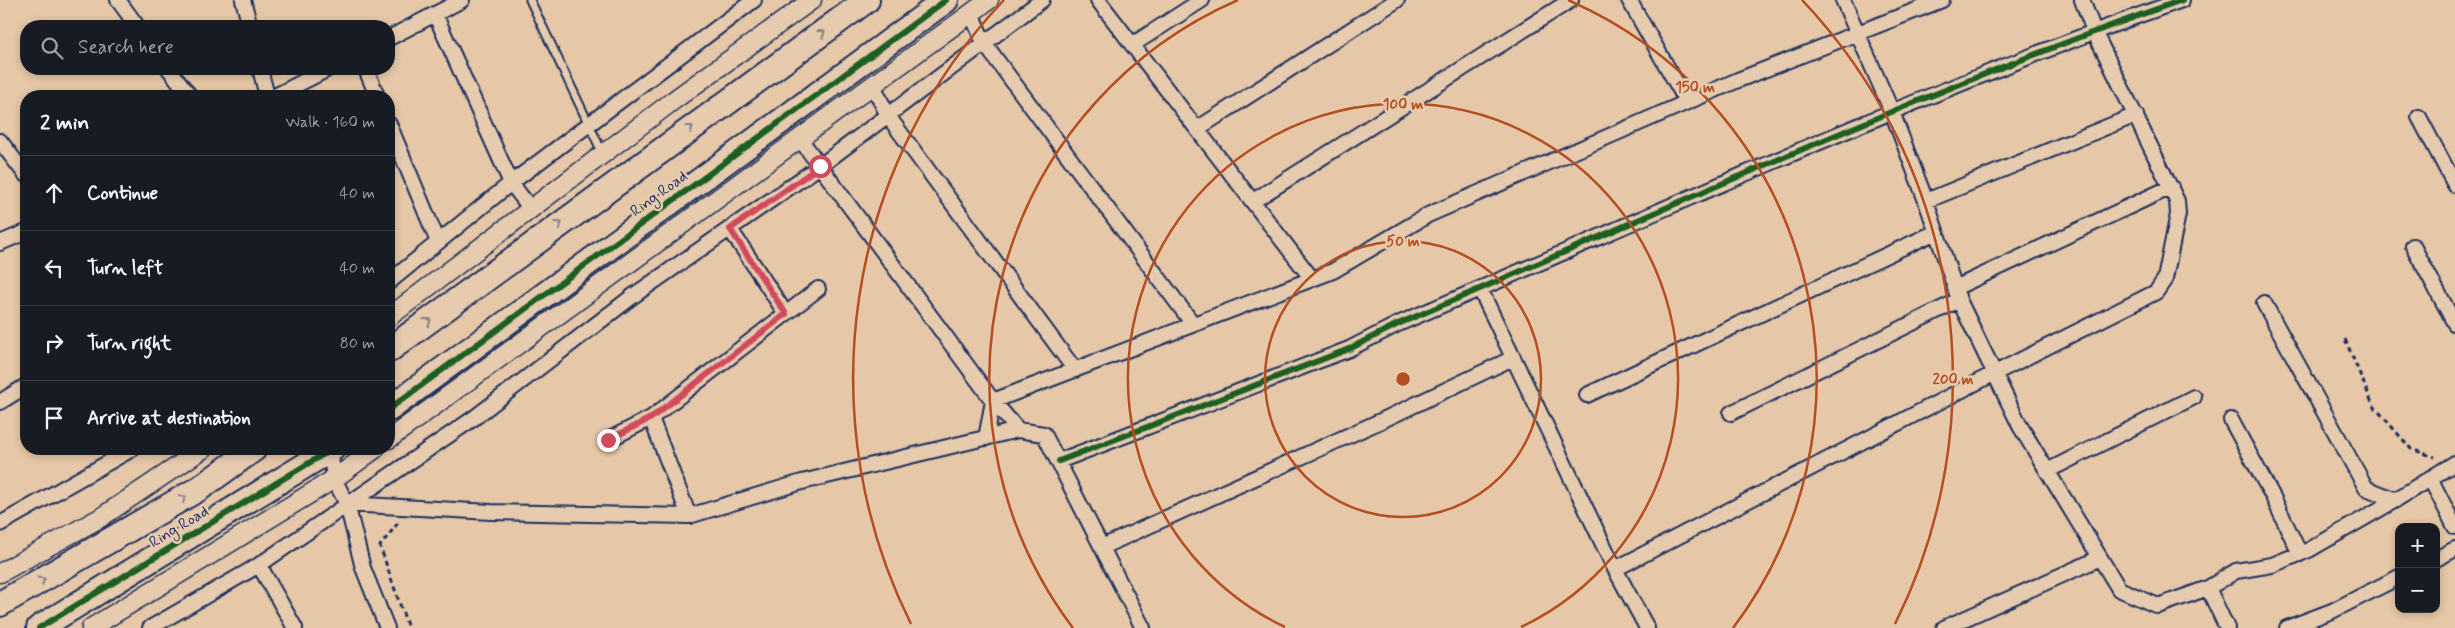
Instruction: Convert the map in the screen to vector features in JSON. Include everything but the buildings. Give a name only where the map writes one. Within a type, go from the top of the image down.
[{"type":"highway","points":[[395,346],[867,0]]},
{"type":"highway","name":"Ring Road","points":[[395,405],[946,0]]},
{"type":"highway","name":"Ring Road","points":[[0,604],[200,488],[246,455]]},
{"type":"highway","name":"Ring Road","points":[[39,628],[321,455]]},
{"type":"street","points":[[118,0],[133,20]]},
{"type":"street","points":[[243,0],[248,20]]},
{"type":"street","points":[[395,35],[462,0]]},
{"type":"street","points":[[395,277],[511,183],[754,0]]},
{"type":"street","points":[[395,312],[603,154],[812,0]]},
{"type":"street","points":[[395,434],[989,0]]},
{"type":"street","points":[[150,628],[259,564],[474,418],[633,296],[820,166],[1042,0]]},
{"type":"street","points":[[1098,0],[1312,279]]},
{"type":"street","points":[[1132,45],[1202,0]]},
{"type":"street","points":[[1197,129],[1397,0]]},
{"type":"street","points":[[1253,201],[1571,0]]},
{"type":"street","points":[[1843,0],[1892,112],[1926,201],[1957,294],[1993,374],[2020,426],[2119,589],[2158,606],[2208,588],[2236,571],[2272,565],[2300,554],[2396,500],[2455,463]]},
{"type":"street","points":[[993,401],[1333,271],[1428,215],[1738,80],[1942,0]]},
{"type":"street","points":[[1615,569],[2156,292],[2165,279],[2178,214],[2176,201],[2171,187],[2094,31],[2082,0]]},
{"type":"street","points":[[1059,461],[1349,349],[1398,324],[1892,112],[2094,31],[2182,0]]},
{"type":"street","points":[[1634,2],[1687,102]]},
{"type":"street","points":[[971,13],[984,43],[1194,324]]},
{"type":"street","points":[[435,14],[511,183],[531,209]]},
{"type":"street","points":[[174,75],[186,90]]},
{"type":"street","points":[[262,75],[265,90]]},
{"type":"street","points":[[287,90],[316,75]]},
{"type":"street","points":[[368,75],[375,90]]},
{"type":"street","points":[[873,85],[888,116],[1075,370]]},
{"type":"street","points":[[1926,201],[2136,115]]},
{"type":"street","points":[[2419,117],[2455,185]]},
{"type":"street","points":[[395,138],[438,242]]},
{"type":"street","points":[[800,139],[993,401],[1018,430]]},
{"type":"street","points":[[0,141],[20,167]]},
{"type":"street","points":[[1731,413],[1957,294],[2171,187]]},
{"type":"street","points":[[730,229],[786,314]]},
{"type":"street","points":[[1587,394],[1936,232]]},
{"type":"street","points":[[0,242],[20,234]]},
{"type":"street","points":[[2413,246],[2455,324]]},
{"type":"street","points":[[608,440],[651,418],[818,289]]},
{"type":"street","points":[[1480,289],[1615,569],[1647,628]]},
{"type":"street","points":[[2264,302],[2366,488],[2396,500]]},
{"type":"street","points":[[1102,546],[1385,419],[1513,358]]},
{"type":"street","points":[[0,402],[20,390]]},
{"type":"street","points":[[2047,470],[2194,397]]},
{"type":"street","points":[[986,438],[993,401]]},
{"type":"street","points":[[651,418],[689,516]]},
{"type":"street","points":[[2231,420],[2273,497],[2300,554]]},
{"type":"street","points":[[347,504],[409,508],[689,516],[802,482],[1018,430],[1044,434],[1143,628]]},
{"type":"street","points":[[0,524],[121,455]]},
{"type":"street","points":[[0,573],[100,518],[194,455]]},
{"type":"street","points":[[332,455],[334,478],[347,504],[363,568],[387,628]]},
{"type":"street","points":[[91,628],[334,478],[367,455]]},
{"type":"street","points":[[2430,478],[2455,527]]},
{"type":"street","points":[[2440,557],[2455,549]]},
{"type":"street","points":[[1944,628],[2100,558]]},
{"type":"street","points":[[259,564],[295,628]]},
{"type":"street","points":[[2288,628],[2332,611],[2395,579]]},
{"type":"street","points":[[2208,588],[2227,628]]},
{"type":"lane","points":[[530,0],[590,123],[603,154]]},
{"type":"path","points":[[2345,339],[2373,405],[2411,449],[2437,457]]},
{"type":"path","points":[[408,628],[380,546],[409,508]]},
{"type":"cycle path","points":[[395,405],[946,0]]},
{"type":"cycle path","points":[[1059,461],[1349,349],[1398,324],[1787,156],[1983,75],[2082,36],[2182,0]]},
{"type":"cycle path","points":[[39,628],[322,455]]},
{"type":"route","points":[[608,440],[651,418],[786,314],[730,229],[820,166]]}]
